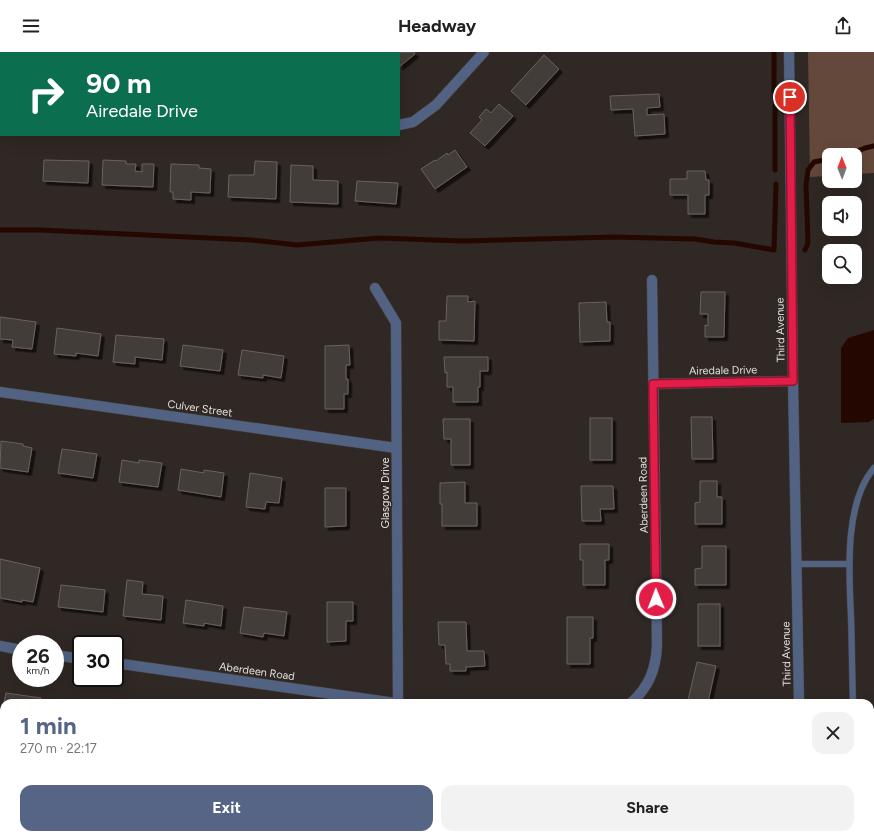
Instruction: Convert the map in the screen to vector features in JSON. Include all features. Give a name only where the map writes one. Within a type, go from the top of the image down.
[{"type":"street","points":[[400,125],[413,122],[436,105],[484,52]]},
{"type":"street","name":"Third Avenue","points":[[789,52],[799,699]]},
{"type":"street","name":"Aberdeen Road","points":[[635,699],[648,682],[653,670],[657,645],[652,280]]},
{"type":"street","name":"Glasgow Drive","points":[[375,288],[396,322],[397,699]]},
{"type":"street","name":"Airedale Drive","points":[[653,384],[793,381]]},
{"type":"street","name":"Culver Street","points":[[0,392],[396,448]]},
{"type":"street","points":[[0,646],[12,648]]},
{"type":"street","name":"Aberdeen Road","points":[[124,664],[369,699]]},
{"type":"lane","points":[[853,699],[849,564],[851,536],[861,487],[874,468]]},
{"type":"lane","points":[[796,564],[849,564]]},
{"type":"shaded area","points":[[808,52],[874,52],[874,173],[862,174],[862,148],[822,148],[822,176],[810,177]]},
{"type":"shaded area","points":[[874,330],[874,419],[869,422],[841,423],[841,348],[848,338]]},
{"type":"building","points":[[400,52],[414,52],[415,54],[400,66]]},
{"type":"building","points":[[544,55],[559,69],[526,105],[511,91]]},
{"type":"building","points":[[659,94],[660,107],[647,108],[647,115],[664,114],[665,134],[635,136],[633,109],[611,110],[610,96]]},
{"type":"building","points":[[499,104],[513,116],[485,146],[470,133],[482,120],[479,117],[486,109],[491,113]]},
{"type":"building","points":[[455,150],[467,167],[435,189],[421,169],[447,153],[448,155]]},
{"type":"building","points":[[44,160],[89,161],[88,183],[43,181]]},
{"type":"building","points":[[103,160],[126,161],[126,164],[136,164],[135,171],[142,172],[142,164],[154,164],[153,187],[102,185]]},
{"type":"building","points":[[255,161],[277,162],[276,199],[228,197],[229,175],[254,175]]},
{"type":"building","points":[[171,164],[199,165],[199,168],[211,169],[210,193],[191,192],[191,200],[173,199],[173,192],[170,192]]},
{"type":"building","points":[[291,165],[313,166],[313,180],[338,181],[338,204],[290,202]]},
{"type":"building","points":[[687,171],[705,171],[706,180],[709,180],[709,195],[705,195],[705,214],[688,214],[688,195],[670,195],[670,179],[687,179]]},
{"type":"building","points":[[357,181],[398,183],[396,204],[355,201]]},
{"type":"building","points":[[701,292],[725,292],[724,337],[705,337],[705,325],[708,326],[708,314],[700,314]]},
{"type":"building","points":[[447,296],[468,296],[468,302],[475,301],[474,341],[439,340],[439,321],[446,321]]},
{"type":"building","points":[[606,302],[607,322],[610,322],[610,341],[580,342],[579,303]]},
{"type":"building","points":[[0,317],[36,322],[32,349],[12,347],[13,340],[0,339]]},
{"type":"building","points":[[57,328],[101,334],[98,356],[76,353],[76,356],[54,354]]},
{"type":"building","points":[[116,335],[164,339],[162,360],[135,357],[135,364],[113,362]]},
{"type":"building","points":[[183,345],[223,350],[220,371],[180,366]]},
{"type":"building","points":[[349,345],[350,365],[346,365],[348,394],[344,394],[344,409],[325,409],[325,346]]},
{"type":"building","points":[[242,350],[284,356],[281,378],[263,375],[263,378],[238,375]]},
{"type":"building","points":[[444,357],[488,357],[488,371],[480,371],[478,402],[453,402],[453,387],[447,387],[447,372],[445,373]]},
{"type":"building","points":[[691,417],[712,417],[713,459],[692,459]]},
{"type":"building","points":[[590,418],[612,418],[612,460],[590,460]]},
{"type":"building","points":[[443,419],[470,419],[470,465],[451,465],[451,439],[444,439]]},
{"type":"building","points":[[1,441],[23,444],[23,446],[32,448],[28,472],[0,468]]},
{"type":"building","points":[[62,449],[97,454],[93,478],[58,473]]},
{"type":"building","points":[[122,460],[139,463],[139,460],[162,463],[158,487],[119,482]]},
{"type":"building","points":[[181,469],[204,473],[204,470],[224,473],[221,497],[178,490]]},
{"type":"building","points":[[250,473],[282,478],[279,503],[266,502],[265,509],[246,507]]},
{"type":"building","points":[[700,481],[717,481],[717,497],[722,497],[722,524],[695,524],[695,503],[700,502]]},
{"type":"building","points":[[465,482],[465,503],[477,503],[477,526],[442,526],[440,483]]},
{"type":"building","points":[[581,486],[613,486],[614,509],[600,509],[601,521],[582,521]]},
{"type":"building","points":[[325,488],[346,488],[346,526],[325,527]]},
{"type":"building","points":[[580,544],[609,544],[609,560],[605,560],[605,585],[583,585],[583,560],[580,560]]},
{"type":"building","points":[[702,546],[726,546],[726,585],[695,585],[695,569],[702,568]]},
{"type":"building","points":[[0,559],[40,568],[33,602],[22,600],[22,602],[0,598]]},
{"type":"building","points":[[127,580],[143,582],[142,594],[163,596],[161,620],[123,616]]},
{"type":"building","points":[[61,585],[105,590],[103,612],[58,607]]},
{"type":"building","points":[[186,600],[223,606],[221,626],[204,623],[204,626],[183,623]]},
{"type":"building","points":[[327,602],[353,602],[353,621],[346,621],[346,641],[327,642]]},
{"type":"building","points":[[698,604],[720,604],[720,646],[698,646]]},
{"type":"building","points":[[244,607],[287,612],[284,636],[264,633],[263,637],[240,633]]},
{"type":"building","points":[[567,617],[593,617],[593,638],[590,638],[590,664],[567,664]]},
{"type":"building","points":[[438,622],[466,622],[467,651],[484,651],[485,666],[466,667],[466,671],[450,671],[450,664],[446,664],[445,645],[439,645]]},
{"type":"building","points":[[697,662],[716,666],[709,699],[688,699]]},
{"type":"building","points":[[6,693],[41,698],[41,699],[5,699]]},
{"type":"waterway","points":[[774,52],[774,92]]},
{"type":"waterway","points":[[775,106],[775,170]]},
{"type":"waterway","points":[[862,149],[874,146]]},
{"type":"waterway","points":[[805,250],[808,243],[806,185],[808,170],[814,162],[822,160]]},
{"type":"waterway","points":[[0,230],[40,230],[251,240],[297,245],[379,238],[463,241],[614,237],[695,239],[734,243],[774,250],[776,184]]},
{"type":"route","points":[[656,599],[653,384],[793,381],[790,97]]}]
